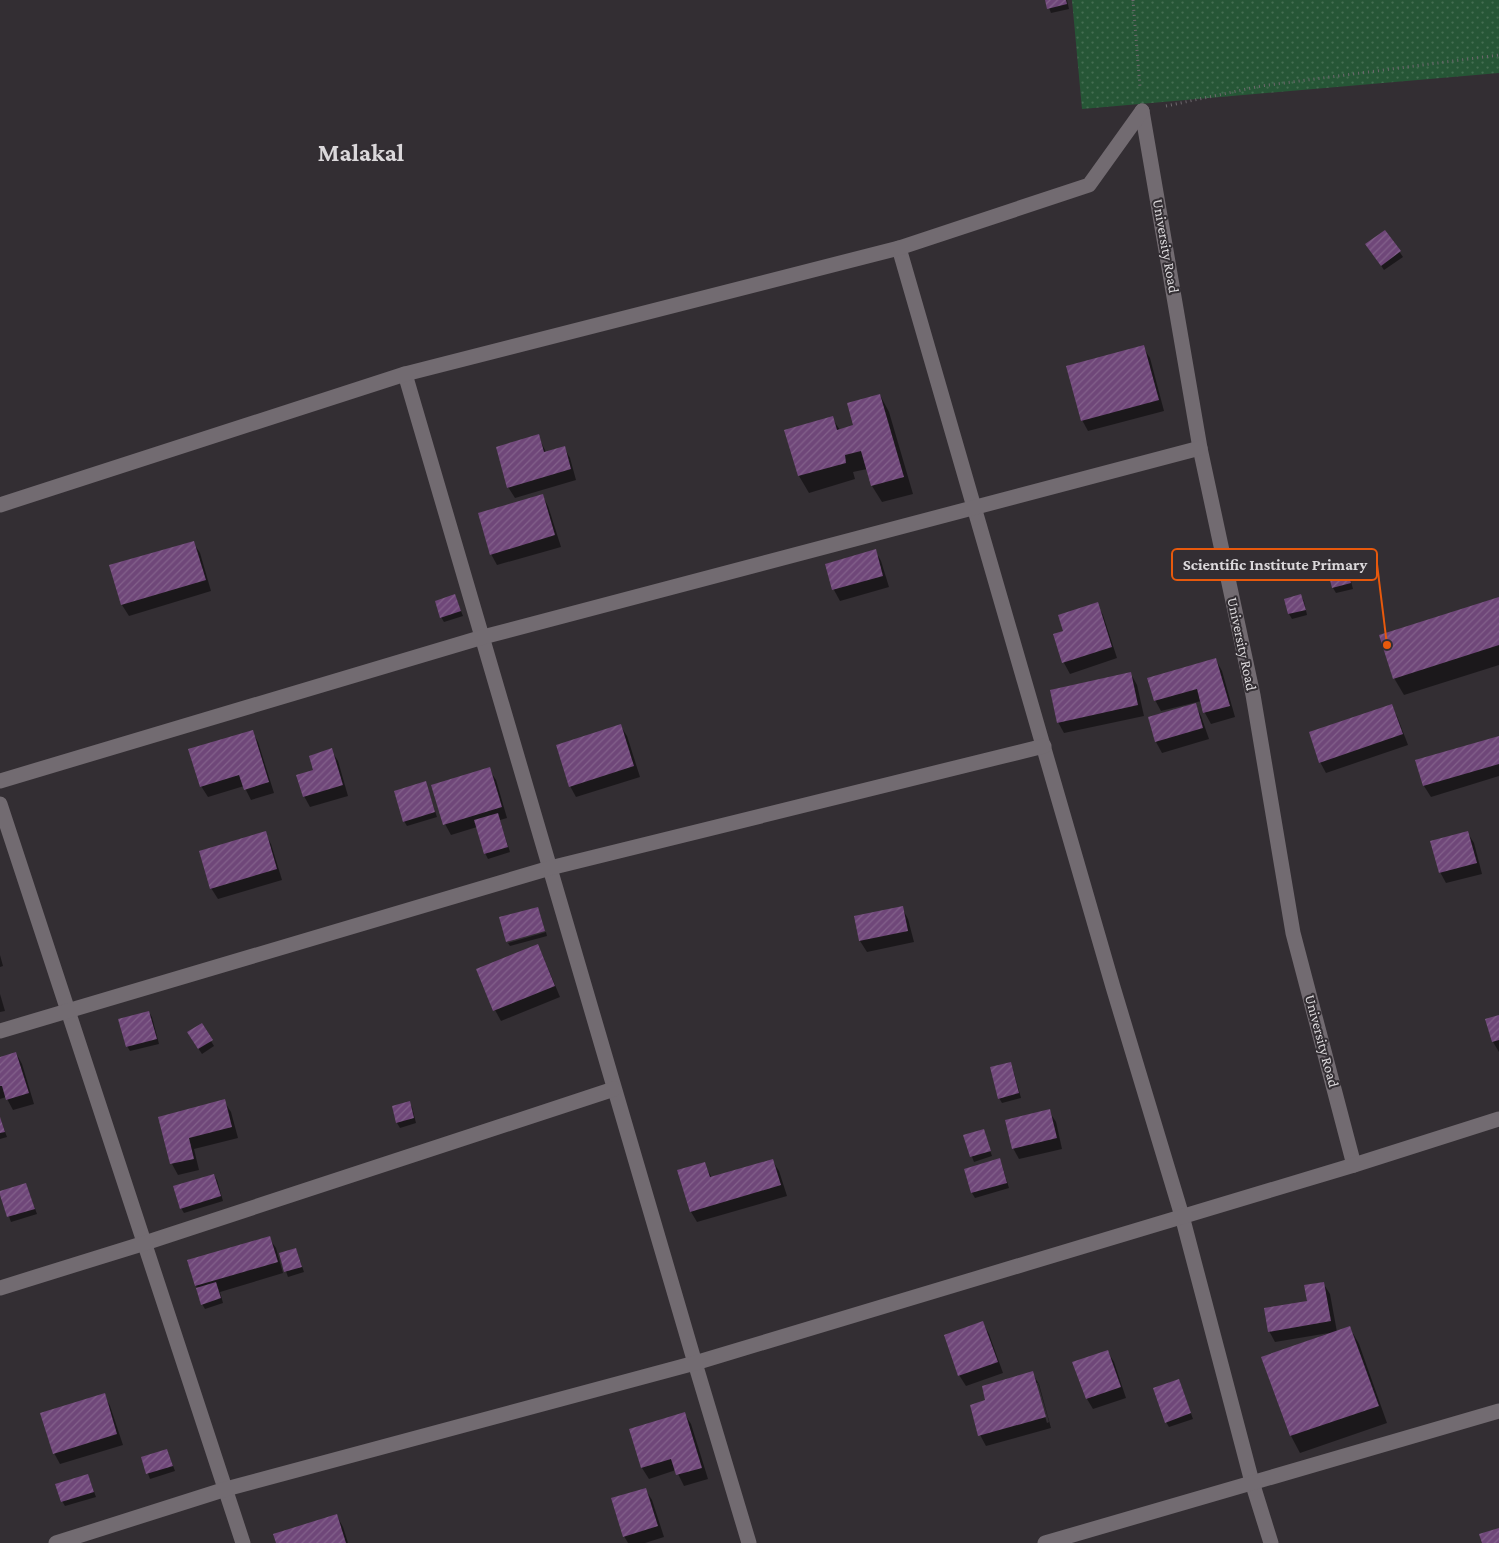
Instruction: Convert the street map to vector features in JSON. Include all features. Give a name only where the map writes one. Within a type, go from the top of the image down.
[{"type":"street","points":[[0,505],[405,374],[899,248],[1089,185],[1142,111]]},
{"type":"street","name":"University Road","points":[[1142,111],[1200,448],[1253,695],[1294,933],[1354,1165]]},
{"type":"street","points":[[899,248],[1113,987],[1182,1216],[1252,1482],[1270,1543]]},
{"type":"street","points":[[405,374],[749,1543]]},
{"type":"street","points":[[0,781],[482,638],[1200,448]]},
{"type":"street","points":[[0,1031],[550,868],[1044,746]]},
{"type":"street","points":[[0,804],[243,1543]]},
{"type":"street","points":[[0,1288],[145,1243],[614,1089]]},
{"type":"street","points":[[56,1543],[226,1489],[695,1363],[1354,1165],[1499,1119]]},
{"type":"street","points":[[1045,1543],[1499,1411]]},
{"type":"path","points":[[1133,0],[1142,111],[1262,86],[1499,55]]},
{"type":"green space","points":[[1072,0],[1499,0],[1499,73],[1082,109]]},
{"type":"building","points":[[1045,0],[1066,0],[1067,4],[1047,9]]},
{"type":"building","points":[[1385,230],[1401,251],[1381,266],[1365,244]]},
{"type":"building","points":[[1144,345],[1159,400],[1081,421],[1066,366]]},
{"type":"building","points":[[880,394],[904,477],[871,486],[861,451],[845,455],[846,463],[798,476],[784,430],[833,416],[837,430],[853,425],[847,403]]},
{"type":"building","points":[[539,434],[544,452],[565,446],[571,469],[507,488],[496,447]]},
{"type":"building","points":[[543,494],[555,535],[490,555],[478,513]]},
{"type":"building","points":[[194,541],[206,580],[121,605],[109,565]]},
{"type":"building","points":[[876,549],[883,576],[832,590],[825,564]]},
{"type":"building","points":[[1346,563],[1351,583],[1332,588],[1327,568]]},
{"type":"building","points":[[455,594],[461,611],[440,618],[435,601]]},
{"type":"building","points":[[1301,594],[1306,610],[1288,614],[1284,599]]},
{"type":"building","points":[[1499,597],[1499,645],[1393,679],[1379,635]]},
{"type":"building","points":[[1098,602],[1112,647],[1062,663],[1053,634],[1063,631],[1058,615]]},
{"type":"building","points":[[1216,658],[1230,706],[1203,713],[1197,689],[1154,701],[1147,678]]},
{"type":"building","points":[[1131,672],[1138,705],[1057,723],[1050,690]]},
{"type":"building","points":[[1196,703],[1203,728],[1155,742],[1148,717]]},
{"type":"building","points":[[1392,704],[1403,734],[1319,763],[1309,732]]},
{"type":"building","points":[[621,724],[634,766],[569,787],[556,745]]},
{"type":"building","points":[[253,730],[269,782],[244,790],[239,775],[200,787],[188,749]]},
{"type":"building","points":[[1499,736],[1499,764],[1423,786],[1415,760]]},
{"type":"building","points":[[332,748],[343,785],[303,797],[296,775],[313,770],[309,756]]},
{"type":"building","points":[[490,767],[502,807],[443,825],[431,785]]},
{"type":"building","points":[[426,781],[435,812],[403,822],[394,791]]},
{"type":"building","points":[[498,813],[508,847],[484,854],[474,820]]},
{"type":"building","points":[[266,831],[277,869],[210,889],[199,851]]},
{"type":"building","points":[[1468,831],[1477,863],[1439,873],[1430,841]]},
{"type":"building","points":[[903,906],[908,931],[859,941],[854,916]]},
{"type":"building","points":[[538,907],[545,931],[506,942],[499,917]]},
{"type":"building","points":[[538,944],[555,986],[493,1011],[476,969]]},
{"type":"building","points":[[149,1011],[157,1039],[126,1047],[118,1019]]},
{"type":"building","points":[[1499,1015],[1499,1040],[1492,1042],[1485,1019]]},
{"type":"building","points":[[202,1023],[213,1040],[198,1049],[187,1032]]},
{"type":"building","points":[[16,1052],[29,1093],[6,1100],[2,1086],[0,1086],[0,1057]]},
{"type":"building","points":[[1011,1062],[1019,1093],[998,1099],[990,1067]]},
{"type":"building","points":[[225,1099],[232,1127],[189,1138],[194,1159],[170,1164],[158,1117]]},
{"type":"building","points":[[410,1101],[414,1118],[396,1123],[392,1106]]},
{"type":"building","points":[[1050,1109],[1057,1138],[1012,1149],[1005,1120]]},
{"type":"building","points":[[0,1117],[5,1132],[0,1133]]},
{"type":"building","points":[[984,1129],[991,1151],[970,1157],[963,1135]]},
{"type":"building","points":[[1000,1158],[1007,1183],[971,1193],[964,1169]]},
{"type":"building","points":[[773,1159],[781,1185],[690,1212],[677,1170],[705,1162],[710,1177]]},
{"type":"building","points":[[214,1174],[221,1196],[180,1209],[173,1186]]},
{"type":"building","points":[[26,1183],[35,1209],[7,1217],[0,1191]]},
{"type":"building","points":[[270,1236],[278,1262],[195,1286],[187,1260]]},
{"type":"building","points":[[296,1248],[302,1267],[284,1272],[279,1253]]},
{"type":"building","points":[[216,1282],[221,1298],[201,1305],[196,1288]]},
{"type":"building","points":[[1324,1282],[1331,1321],[1268,1332],[1264,1308],[1307,1301],[1304,1285]]},
{"type":"building","points":[[983,1321],[998,1362],[958,1376],[944,1335]]},
{"type":"building","points":[[1350,1326],[1379,1406],[1290,1436],[1261,1357]]},
{"type":"building","points":[[1108,1350],[1121,1387],[1086,1399],[1072,1362]]},
{"type":"building","points":[[1033,1371],[1046,1417],[978,1436],[970,1405],[985,1400],[982,1386]]},
{"type":"building","points":[[1179,1379],[1191,1413],[1165,1423],[1153,1388]]},
{"type":"building","points":[[105,1393],[117,1434],[53,1454],[40,1413]]},
{"type":"building","points":[[685,1412],[702,1468],[676,1475],[671,1459],[641,1468],[629,1429]]},
{"type":"building","points":[[167,1449],[173,1466],[146,1474],[141,1457]]},
{"type":"building","points":[[88,1474],[94,1492],[61,1502],[55,1484]]},
{"type":"building","points":[[646,1488],[658,1526],[623,1537],[611,1498]]},
{"type":"building","points":[[337,1514],[346,1543],[276,1543],[273,1534]]},
{"type":"building","points":[[1499,1528],[1499,1543],[1482,1543],[1479,1534]]},
{"type":"place","name":"Scientific Institute Primary","points":[[1387,645]]},
{"type":"district","name":"Malakal","points":[[361,152]]}]
